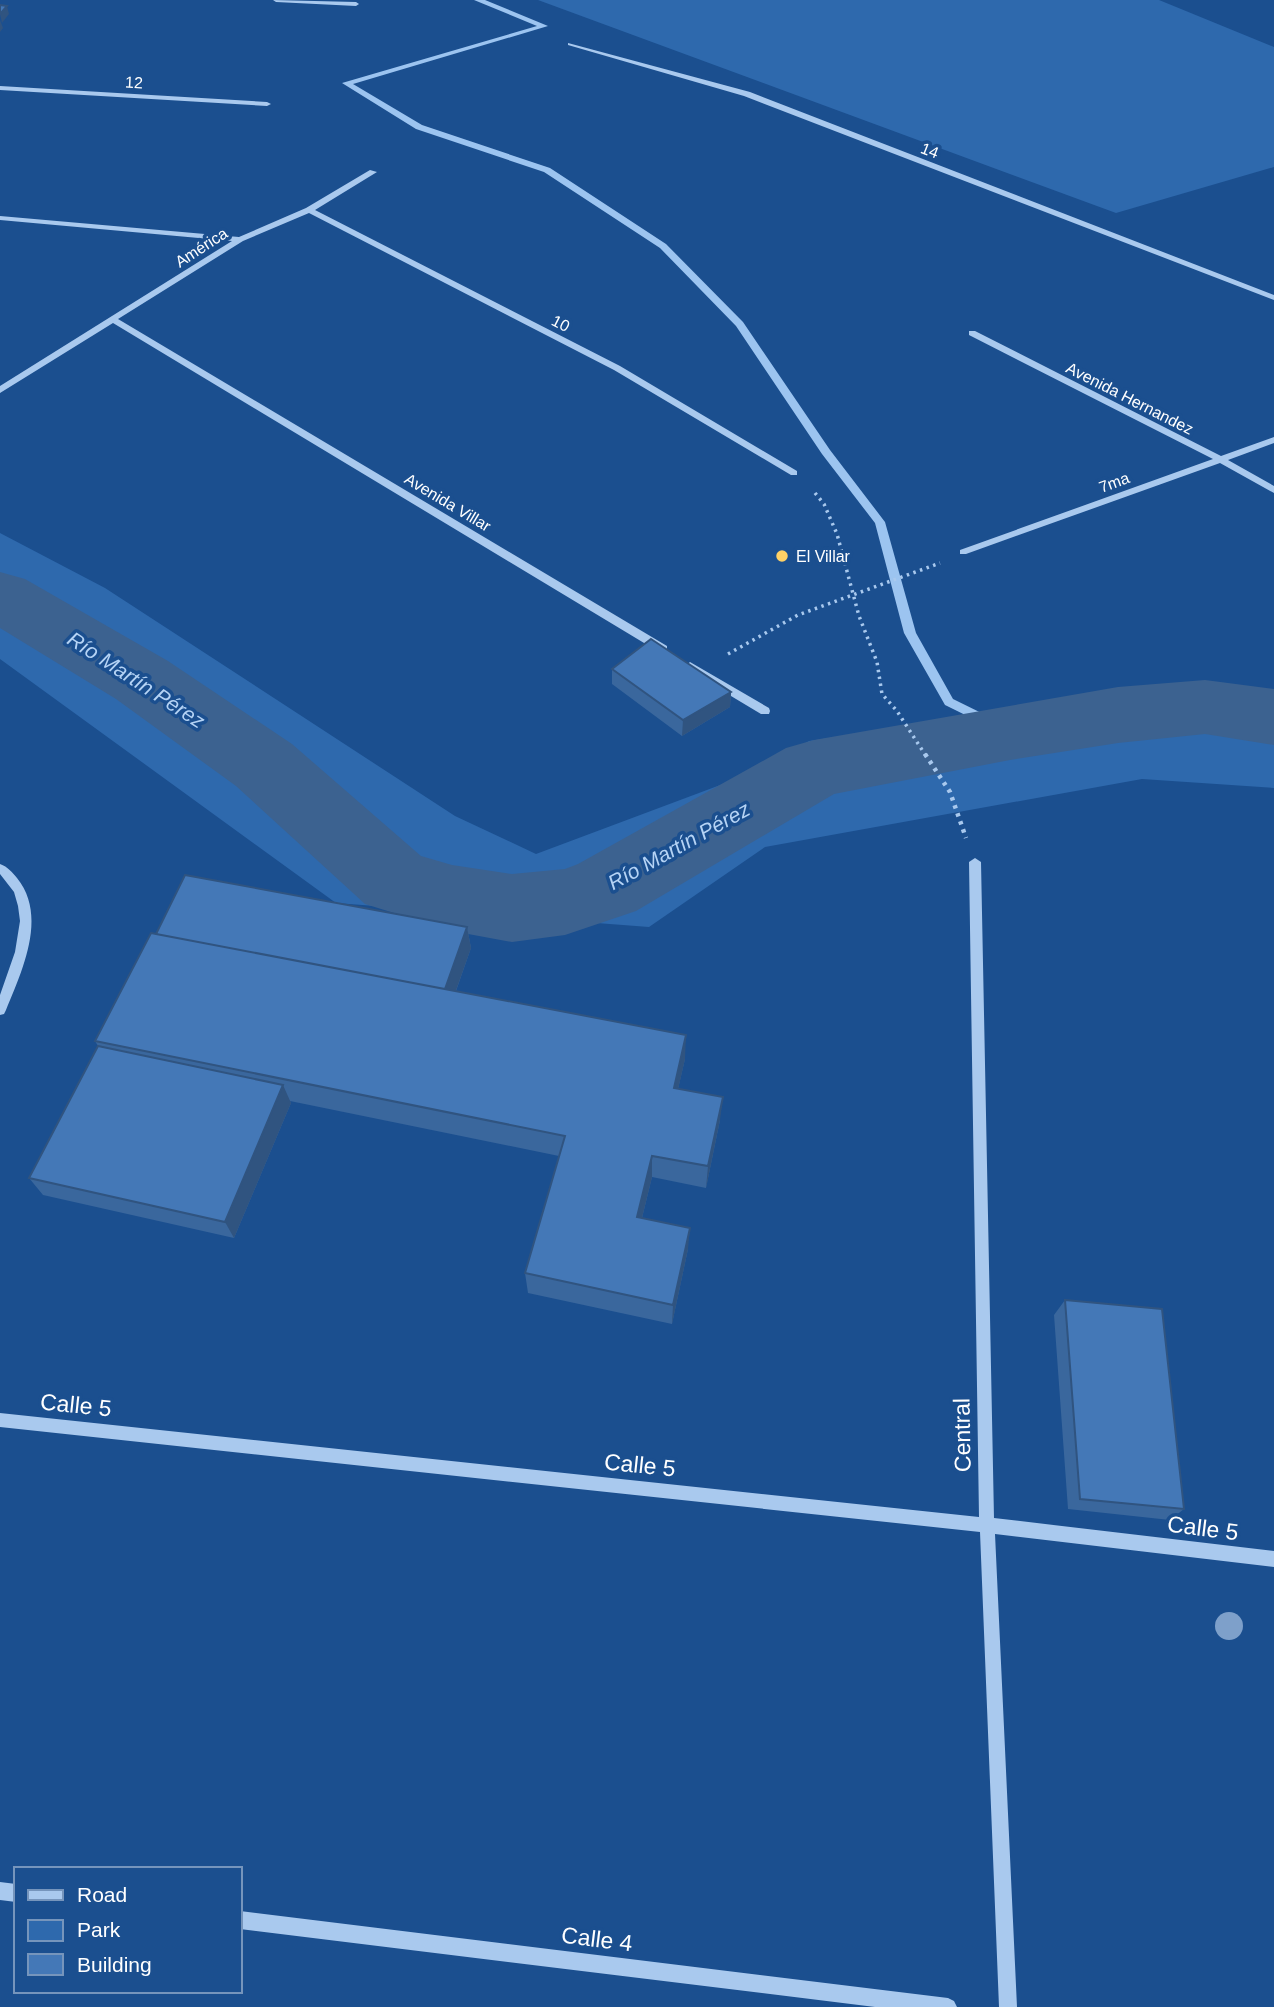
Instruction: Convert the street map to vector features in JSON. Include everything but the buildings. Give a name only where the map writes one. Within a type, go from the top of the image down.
[{"type":"street","points":[[276,0],[356,4]]},
{"type":"street","name":"14","points":[[570,44],[747,94],[1274,298]]},
{"type":"street","name":"12","points":[[0,88],[267,104]]},
{"type":"street","name":"América","points":[[0,390],[240,239],[309,210],[373,172]]},
{"type":"street","name":"10","points":[[309,210],[618,368],[793,473]]},
{"type":"street","points":[[0,218],[240,239]]},
{"type":"street","name":"Avenida Villar","points":[[114,320],[765,711]]},
{"type":"street","name":"Avenida Hernandez","points":[[972,333],[1222,460],[1274,490]]},
{"type":"street","name":"7ma","points":[[963,552],[1274,440]]},
{"type":"street","name":"Central","points":[[975,862],[987,1525],[1008,2007]]},
{"type":"street","points":[[0,1010],[17,968],[24,938],[20,893],[2,869]]},
{"type":"street","name":"Calle 5","points":[[0,1420],[987,1525],[1274,1559]]},
{"type":"street","name":"Calle 4","points":[[242,1920],[947,2007]]},
{"type":"path","points":[[793,473],[824,502],[859,617],[881,669],[882,694],[897,710],[950,792],[975,862]]},
{"type":"path","points":[[698,671],[795,616],[853,594],[868,592],[912,577]]},
{"type":"green space","points":[[538,0],[1159,0],[1274,47],[1274,167],[1116,213]]},
{"type":"green space","points":[[0,533],[105,588],[455,816],[536,854],[755,772],[809,741],[1100,698],[1274,722],[1274,788],[1142,779],[765,847],[649,927],[336,903],[0,659]]},
{"type":"waterway","points":[[478,0],[544,26],[346,83],[419,127],[547,170],[663,246],[740,324],[826,452],[880,522],[910,633],[949,702],[1010,732]]},
{"type":"waterway","name":"Río Martín Pérez","points":[[0,596],[142,680],[264,765],[394,881],[452,898],[512,908],[565,902],[607,888],[814,769],[1010,732],[1118,715],[1205,707],[1274,717]]},
{"type":"place","name":"El Villar","points":[[782,556]]}]
